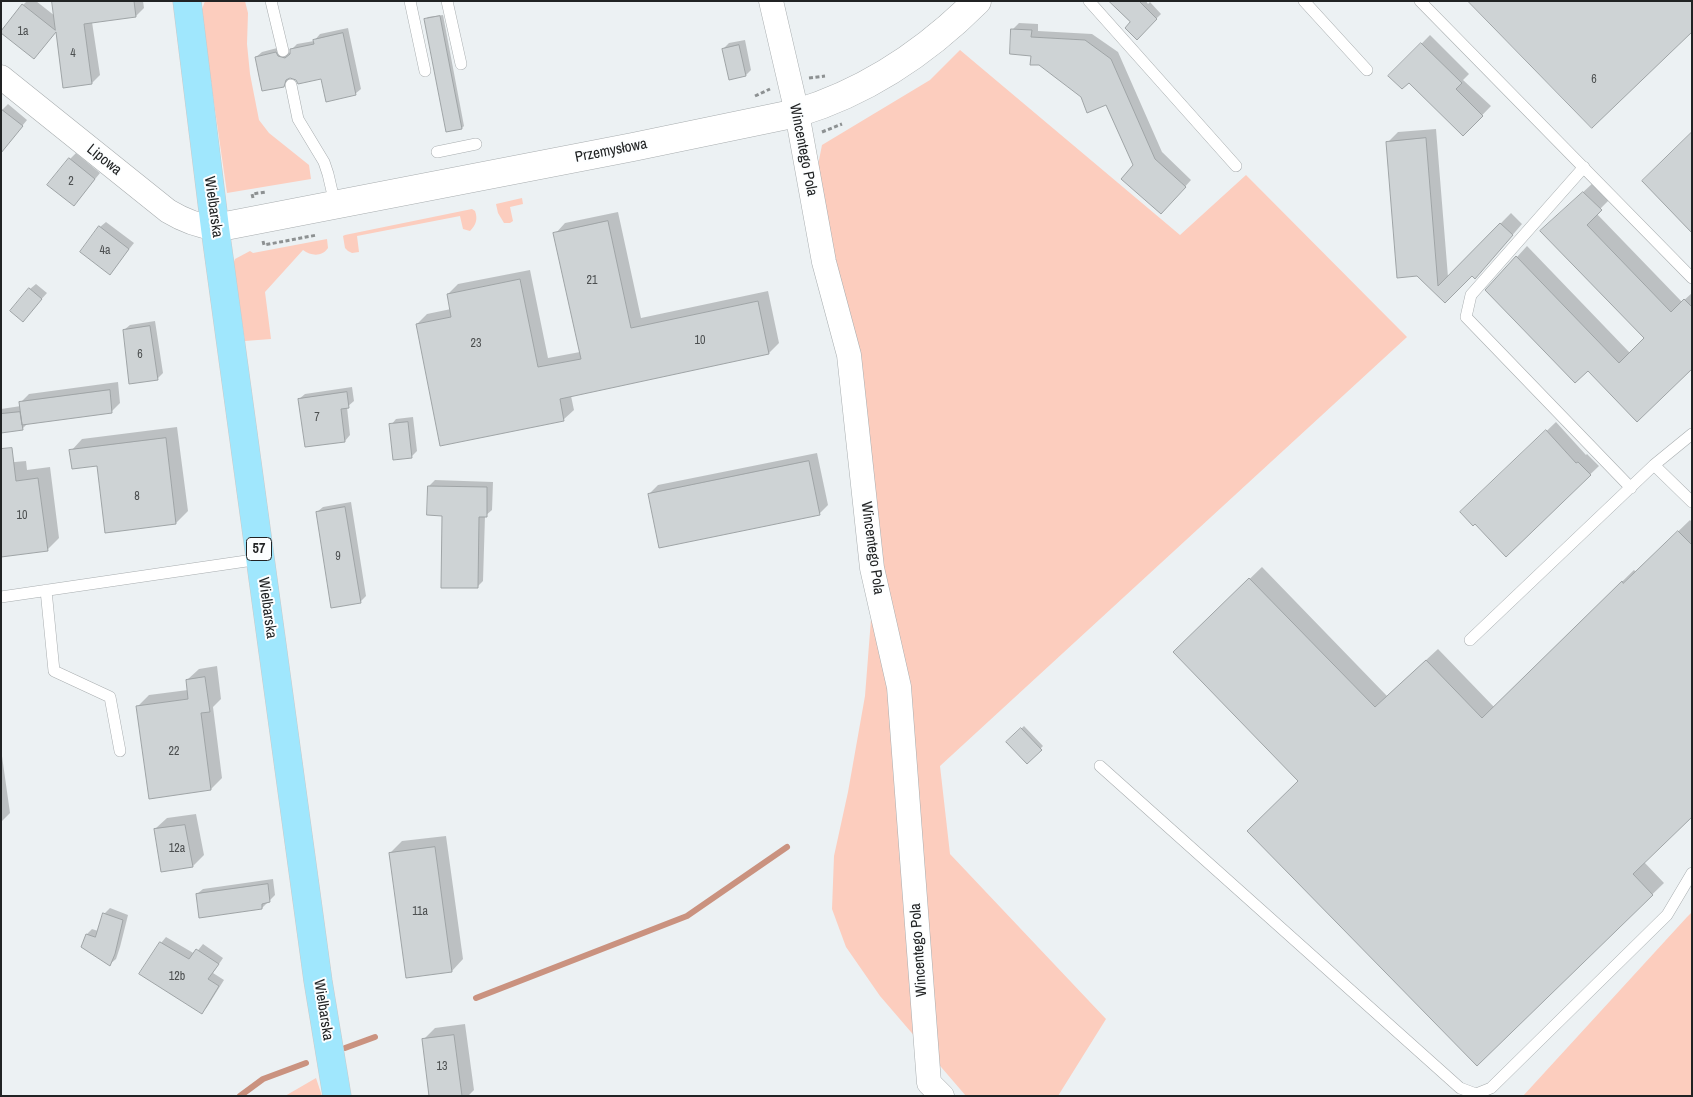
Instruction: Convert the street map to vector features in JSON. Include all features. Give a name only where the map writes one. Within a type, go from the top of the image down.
[{"type":"main road","name":"Wielbarska","points":[[187,1],[215,228],[260,559],[318,981],[337,1096]]},
{"type":"street","name":"Wincentego Pola","points":[[772,1],[797,113],[824,262],[849,355],[872,568],[899,687],[929,1083],[942,1096]]},
{"type":"street","name":"Przemysłowa","points":[[215,228],[614,151],[797,113],[844,96],[907,60],[926,46],[976,1]]},
{"type":"street","name":"Lipowa","points":[[1,77],[168,211],[202,227],[215,228]]},
{"type":"lane","points":[[271,1],[283,51]]},
{"type":"lane","points":[[410,1],[425,71]]},
{"type":"lane","points":[[447,1],[461,64]]},
{"type":"lane","points":[[1089,1],[1236,166]]},
{"type":"lane","points":[[1304,1],[1367,70]]},
{"type":"lane","points":[[1420,1],[1692,278]]},
{"type":"lane","points":[[290,85],[298,119],[324,162],[335,204]]},
{"type":"lane","points":[[437,152],[476,144]]},
{"type":"lane","points":[[1584,167],[1471,295],[1466,316],[1631,488]]},
{"type":"lane","points":[[1470,640],[1654,464],[1692,434]]},
{"type":"lane","points":[[1654,464],[1692,502]]},
{"type":"lane","points":[[1,597],[260,559]]},
{"type":"lane","points":[[46,590],[54,670],[110,697],[120,751]]},
{"type":"lane","points":[[1100,766],[1460,1088],[1476,1094],[1491,1088],[1667,915],[1692,873]]},
{"type":"path","points":[[754,96],[790,81],[833,75]]},
{"type":"path","points":[[252,194],[271,191]]},
{"type":"shaded area","points":[[205,1],[245,1],[248,13],[247,44],[250,74],[259,120],[269,133],[309,165],[311,179],[227,193],[201,12]]},
{"type":"shaded area","points":[[960,50],[1180,235],[1246,175],[1407,337],[940,766],[950,854],[1106,1019],[1058,1096],[966,1096],[880,996],[846,947],[832,909],[834,856],[848,792],[865,696],[871,619],[874,496],[818,165],[822,145],[930,80]]},
{"type":"shaded area","points":[[522,198],[523,204],[510,207],[513,221],[504,223],[498,213],[496,204]]},
{"type":"shaded area","points":[[472,209],[475,211],[476,219],[470,231],[463,229],[460,216],[357,236],[359,252],[352,253],[345,248],[343,236],[345,235]]},
{"type":"shaded area","points":[[327,239],[328,248],[326,251],[316,255],[303,250],[265,292],[271,339],[245,341],[233,264],[235,259],[250,251],[253,253]]},
{"type":"shaded area","points":[[1692,912],[1692,1096],[1523,1096],[1687,917]]},
{"type":"shaded area","points":[[316,1078],[322,1096],[285,1096]]},
{"type":"building","points":[[52,1],[134,1],[136,17],[84,24],[92,84],[63,88],[56,32],[34,59],[1,33],[22,4],[55,30]]},
{"type":"building","points":[[1109,1],[1139,1],[1157,19],[1137,40],[1125,28],[1130,22]]},
{"type":"building","points":[[1468,1],[1692,1],[1692,32],[1592,128]]},
{"type":"building","points":[[440,16],[462,129],[446,132],[424,19]]},
{"type":"building","points":[[1011,29],[1032,30],[1031,37],[1085,40],[1111,59],[1155,159],[1186,187],[1161,214],[1121,179],[1133,165],[1106,105],[1087,113],[1081,97],[1039,65],[1030,65],[1031,56],[1010,54]]},
{"type":"building","points":[[343,33],[356,95],[326,102],[321,79],[298,84],[296,80],[290,78],[286,80],[284,87],[262,91],[255,57],[276,52],[278,56],[285,58],[290,54],[290,49],[314,44],[313,40]]},
{"type":"building","points":[[1421,43],[1462,83],[1456,89],[1483,116],[1463,136],[1409,83],[1402,89],[1388,76]]},
{"type":"building","points":[[739,45],[746,76],[729,80],[722,49]]},
{"type":"building","points":[[1,109],[23,126],[1,153]]},
{"type":"building","points":[[1692,132],[1692,233],[1642,181]]},
{"type":"building","points":[[1426,138],[1438,286],[1500,223],[1513,235],[1475,279],[1472,276],[1445,303],[1417,276],[1397,278],[1386,142]]},
{"type":"building","points":[[69,158],[95,179],[74,206],[47,185]]},
{"type":"building","points":[[1583,192],[1602,210],[1587,225],[1671,312],[1684,299],[1692,307],[1692,369],[1637,422],[1588,371],[1575,383],[1485,290],[1516,256],[1619,363],[1644,338],[1540,231]]},
{"type":"building","points":[[608,221],[631,328],[758,301],[769,354],[560,399],[564,421],[440,446],[416,324],[451,317],[447,294],[520,279],[538,367],[581,359],[553,233]]},
{"type":"building","points":[[99,226],[129,249],[110,275],[80,252]]},
{"type":"building","points":[[29,288],[42,299],[23,322],[10,311]]},
{"type":"building","points":[[150,326],[158,380],[129,384],[123,330]]},
{"type":"building","points":[[110,390],[112,413],[22,425],[19,402]]},
{"type":"building","points":[[347,392],[349,408],[341,409],[345,442],[305,447],[298,399]]},
{"type":"building","points":[[20,412],[23,430],[1,433],[1,414]]},
{"type":"building","points":[[408,422],[412,458],[393,460],[389,424]]},
{"type":"building","points":[[1546,430],[1576,463],[1578,462],[1591,475],[1506,557],[1475,524],[1473,526],[1460,512]]},
{"type":"building","points":[[166,438],[176,524],[105,533],[97,466],[72,469],[69,450]]},
{"type":"building","points":[[12,448],[16,481],[38,478],[48,551],[1,557],[1,449]]},
{"type":"building","points":[[809,461],[820,515],[659,548],[648,494]]},
{"type":"building","points":[[428,486],[487,487],[487,517],[479,517],[478,588],[441,588],[442,516],[427,515]]},
{"type":"building","points":[[345,507],[361,603],[331,608],[316,512]]},
{"type":"building","points":[[1678,531],[1692,545],[1692,817],[1633,874],[1653,895],[1477,1066],[1247,831],[1298,781],[1173,652],[1249,578],[1375,707],[1426,660],[1482,718],[1622,581],[1623,583]]},
{"type":"building","points":[[205,677],[210,712],[201,713],[211,790],[149,799],[136,706],[188,699],[186,680]]},
{"type":"building","points":[[1021,728],[1042,750],[1027,764],[1006,742]]},
{"type":"building","points":[[185,825],[193,867],[161,872],[154,829]]},
{"type":"building","points":[[435,847],[452,972],[406,978],[389,853]]},
{"type":"building","points":[[268,884],[270,902],[262,904],[262,909],[199,918],[196,894]]},
{"type":"building","points":[[103,913],[123,920],[115,954],[110,966],[81,947],[86,934],[95,937]]},
{"type":"building","points":[[160,942],[189,959],[196,949],[219,964],[208,979],[219,986],[202,1014],[139,974]]},
{"type":"building","points":[[454,1035],[462,1096],[429,1096],[422,1039]]},
{"type":"waterway","points":[[476,998],[687,916],[787,847]]},
{"type":"waterway","points":[[345,1048],[375,1037]]},
{"type":"waterway","points":[[240,1096],[263,1079],[306,1063]]}]
